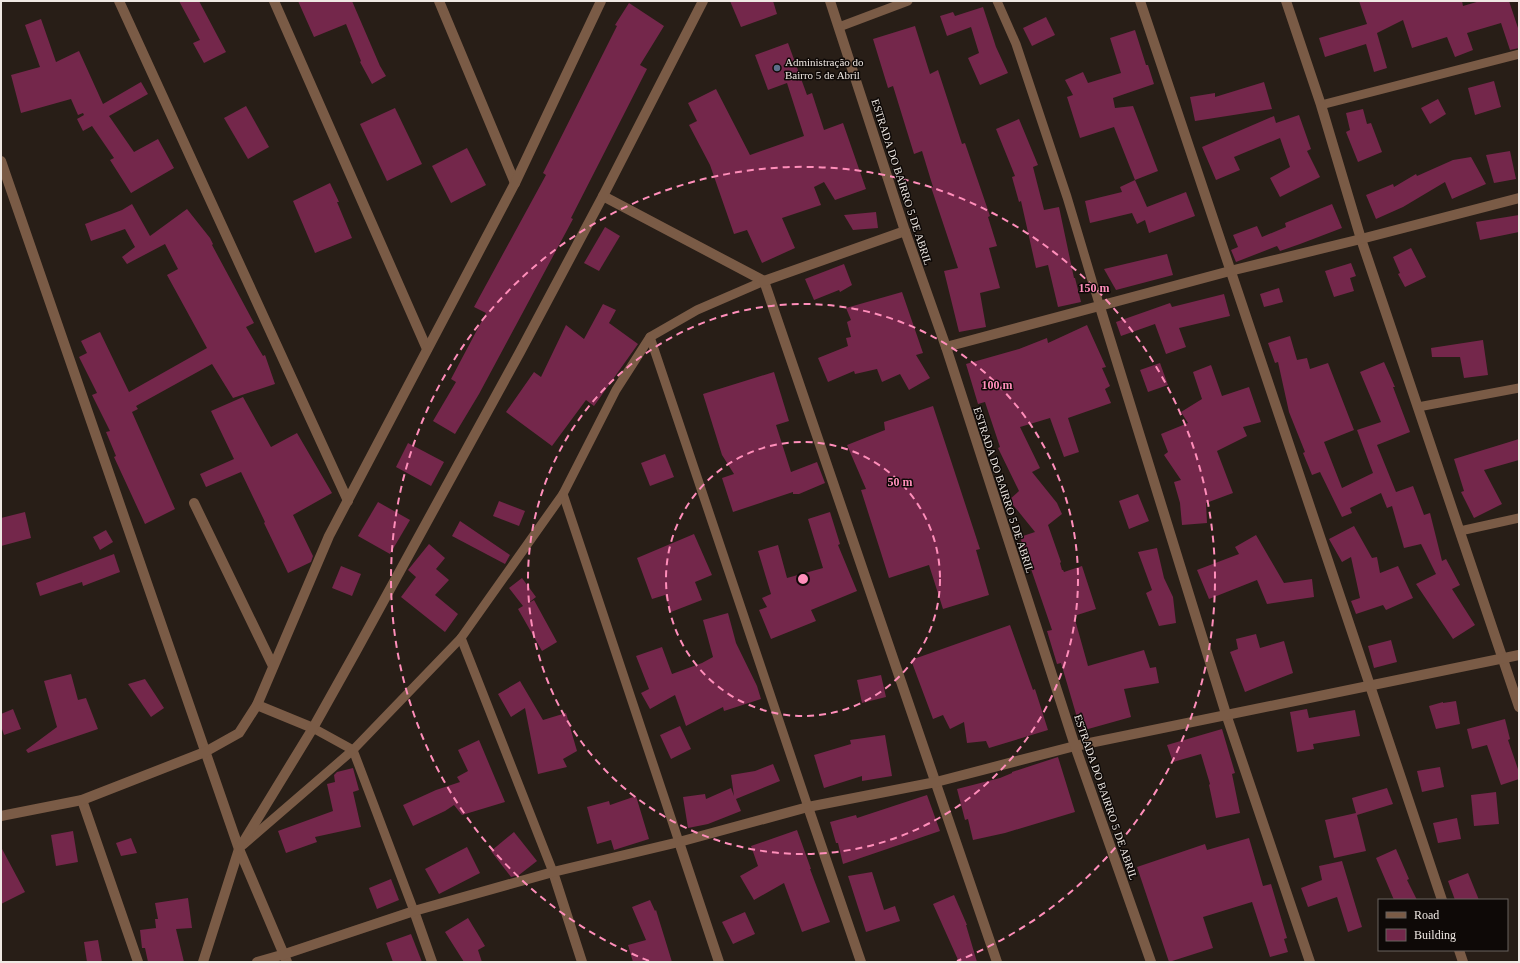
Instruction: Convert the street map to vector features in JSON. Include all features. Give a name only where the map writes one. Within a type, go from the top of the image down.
[{"type":"street","points":[[119,1],[348,501]]},
{"type":"street","points":[[274,1],[427,349]]},
{"type":"street","points":[[439,1],[515,183]]},
{"type":"street","points":[[1,816],[82,800],[205,752],[239,733],[257,705],[329,536],[515,183],[601,1]]},
{"type":"street","points":[[203,962],[238,849],[313,728],[356,653],[509,373],[603,196],[703,1]]},
{"type":"street","name":"ESTRADA DO BAIRRO 5 DE ABRIL","points":[[830,1],[905,231],[946,347],[1074,746],[1151,962]]},
{"type":"street","points":[[1140,1],[1442,899]]},
{"type":"street","points":[[1286,1],[1321,105],[1361,239],[1519,707]]},
{"type":"street","points":[[1,161],[238,849],[286,958]]},
{"type":"street","points":[[603,196],[764,281],[997,962]]},
{"type":"street","points":[[946,347],[1230,271],[1519,198]]},
{"type":"street","points":[[764,281],[905,231]]},
{"type":"street","points":[[1100,307],[1226,714],[1310,962]]},
{"type":"street","points":[[194,503],[273,666]]},
{"type":"street","points":[[257,962],[286,958],[414,911],[553,872],[679,842],[808,807],[936,782],[1074,746],[1519,655]]},
{"type":"street","points":[[257,705],[313,728]]},
{"type":"street","points":[[82,800],[138,962]]},
{"type":"street","points":[[808,807],[861,962]]},
{"type":"street","points":[[679,842],[719,962]]},
{"type":"street","points":[[553,872],[582,962]]},
{"type":"street","points":[[414,911],[432,962]]},
{"type":"street","points":[[1459,951],[1463,962]]},
{"type":"lane","points":[[839,27],[908,1]]},
{"type":"lane","points":[[997,1],[1016,44],[1067,197],[1100,307]]},
{"type":"lane","points":[[1321,105],[1519,54]]},
{"type":"lane","points":[[238,849],[352,750],[460,638],[563,494],[616,390],[650,337],[697,310],[764,281]]},
{"type":"lane","points":[[650,337],[808,807]]},
{"type":"lane","points":[[1418,407],[1519,388]]},
{"type":"lane","points":[[563,494],[679,842]]},
{"type":"lane","points":[[1460,531],[1519,518]]},
{"type":"lane","points":[[460,638],[553,872]]},
{"type":"lane","points":[[313,728],[352,750],[414,911]]},
{"type":"building","points":[[179,1],[199,1],[226,52],[204,63],[193,43],[200,40]]},
{"type":"building","points":[[298,1],[352,1],[380,66],[386,76],[372,84],[360,62],[361,61],[346,24],[314,37]]},
{"type":"building","points":[[730,1],[773,1],[777,14],[741,27]]},
{"type":"building","points":[[1359,1],[1462,1],[1463,6],[1480,1],[1509,1],[1519,31],[1519,48],[1510,50],[1501,23],[1467,33],[1473,50],[1455,57],[1447,37],[1412,48],[1403,20],[1377,33],[1387,68],[1374,72],[1366,44],[1325,57],[1319,38],[1367,24]]},
{"type":"building","points":[[629,3],[664,26],[640,65],[647,69],[571,218],[573,219],[479,394],[455,434],[433,421],[456,382],[451,379],[486,313],[474,307],[546,175],[543,173],[617,26],[615,25]]},
{"type":"building","points":[[983,7],[996,47],[1008,73],[980,85],[968,58],[979,53],[971,27],[947,36],[940,16],[953,12],[955,16]]},
{"type":"building","points":[[1046,17],[1055,35],[1032,46],[1023,28]]},
{"type":"building","points":[[41,19],[56,62],[79,51],[103,104],[141,82],[148,94],[109,116],[134,152],[158,139],[174,168],[131,193],[110,160],[114,158],[92,126],[83,131],[77,119],[84,115],[83,113],[78,115],[71,99],[21,113],[11,75],[40,67],[25,25]]},
{"type":"building","points":[[915,26],[930,74],[938,70],[962,144],[965,143],[990,216],[988,217],[997,246],[989,248],[1000,288],[980,293],[986,327],[959,332],[944,271],[958,268],[931,187],[933,187],[922,151],[914,154],[893,86],[888,88],[873,39]]},
{"type":"building","points":[[1135,30],[1146,65],[1148,65],[1154,84],[1113,98],[1115,108],[1133,106],[1158,171],[1135,180],[1114,127],[1080,138],[1067,97],[1073,95],[1065,80],[1083,72],[1088,83],[1121,73],[1110,38]]},
{"type":"building","points":[[788,43],[807,95],[812,93],[824,130],[843,123],[866,189],[835,200],[824,182],[814,187],[821,205],[782,218],[795,248],[762,263],[747,230],[734,234],[710,165],[689,125],[697,121],[688,103],[716,89],[750,155],[804,136],[787,83],[768,90],[755,55]]},
{"type":"building","points":[[1494,81],[1501,107],[1475,115],[1468,88]]},
{"type":"building","points":[[1264,82],[1272,109],[1195,121],[1190,97],[1215,93],[1215,97]]},
{"type":"building","points":[[1438,99],[1446,114],[1430,124],[1421,108]]},
{"type":"building","points":[[246,106],[269,147],[248,159],[224,118]]},
{"type":"building","points":[[395,108],[422,164],[387,181],[360,124]]},
{"type":"building","points":[[1363,109],[1367,124],[1371,123],[1382,152],[1358,162],[1346,132],[1350,130],[1346,113]]},
{"type":"building","points":[[1299,115],[1311,149],[1307,151],[1320,177],[1280,197],[1270,178],[1290,167],[1280,138],[1234,157],[1240,170],[1216,180],[1202,147],[1274,116],[1276,123]]},
{"type":"building","points":[[1019,119],[1038,165],[1033,167],[1044,210],[1059,207],[1074,278],[1081,302],[1058,307],[1048,265],[1036,268],[1021,201],[1019,202],[1012,177],[1015,176],[996,129]]},
{"type":"building","points":[[467,148],[486,185],[451,203],[432,166]]},
{"type":"building","points":[[1510,151],[1516,179],[1494,183],[1486,155]]},
{"type":"building","points":[[1471,157],[1486,184],[1452,199],[1445,182],[1403,207],[1376,219],[1366,195],[1393,184],[1394,187],[1416,174],[1417,176],[1453,160]]},
{"type":"building","points":[[1135,180],[1147,207],[1186,192],[1195,216],[1149,233],[1145,220],[1137,224],[1132,213],[1090,223],[1085,201],[1122,192],[1120,187]]},
{"type":"building","points":[[330,183],[339,202],[337,202],[352,238],[315,253],[293,201]]},
{"type":"building","points":[[132,204],[150,236],[187,209],[210,238],[213,244],[212,245],[254,323],[246,327],[263,356],[265,355],[275,384],[233,398],[212,364],[136,406],[138,409],[132,412],[175,509],[145,524],[114,457],[116,456],[106,432],[110,431],[92,395],[97,393],[79,357],[87,353],[81,341],[100,332],[129,392],[207,348],[167,275],[178,269],[165,244],[127,264],[122,257],[135,247],[125,229],[91,241],[85,224],[122,210]]},
{"type":"building","points":[[1332,204],[1342,228],[1280,251],[1277,246],[1236,262],[1231,250],[1238,247],[1233,235],[1257,226],[1262,237],[1286,227],[1285,223]]},
{"type":"building","points":[[876,212],[878,228],[853,230],[844,215]]},
{"type":"building","points":[[1519,215],[1519,232],[1480,240],[1476,222]]},
{"type":"building","points":[[605,227],[620,236],[599,271],[584,263]]},
{"type":"building","points":[[1411,248],[1426,277],[1405,287],[1398,274],[1400,273],[1393,257]]},
{"type":"building","points":[[1167,254],[1173,275],[1116,290],[1104,269]]},
{"type":"building","points":[[1351,263],[1356,276],[1350,278],[1354,291],[1334,297],[1325,271]]},
{"type":"building","points":[[844,264],[852,285],[840,292],[839,290],[814,300],[805,279]]},
{"type":"building","points":[[1279,288],[1283,302],[1264,307],[1260,294]]},
{"type":"building","points":[[902,292],[923,353],[916,355],[930,378],[909,390],[900,374],[882,382],[877,369],[855,374],[854,371],[828,382],[818,358],[848,346],[846,338],[851,337],[847,322],[851,320],[846,308]]},
{"type":"building","points":[[1224,294],[1230,316],[1179,328],[1186,347],[1166,354],[1155,324],[1121,336],[1116,322],[1170,303],[1172,307]]},
{"type":"building","points":[[603,304],[616,310],[609,323],[638,344],[594,406],[586,400],[552,446],[506,412],[534,372],[541,377],[566,325],[584,339]]},
{"type":"building","points":[[1087,325],[1106,367],[1102,368],[1110,386],[1105,389],[1111,403],[1068,418],[1079,452],[1064,457],[1050,418],[1020,427],[1040,468],[1032,472],[1057,503],[1062,514],[1048,525],[1061,562],[1062,570],[1064,572],[1082,566],[1096,609],[1074,616],[1088,666],[1144,650],[1150,668],[1156,667],[1159,683],[1124,689],[1131,717],[1081,731],[1061,663],[1057,664],[1047,631],[1052,630],[1020,537],[1035,532],[1009,500],[1019,491],[998,448],[1000,447],[985,402],[978,404],[966,364],[1019,349],[1047,338],[1048,343]]},
{"type":"building","points":[[1290,336],[1297,360],[1307,358],[1310,369],[1328,363],[1354,430],[1324,442],[1342,488],[1373,473],[1357,430],[1381,422],[1360,372],[1384,362],[1395,387],[1393,387],[1410,432],[1377,445],[1396,492],[1413,486],[1424,515],[1430,513],[1442,561],[1446,559],[1460,585],[1452,589],[1475,625],[1453,639],[1416,584],[1436,574],[1421,544],[1404,548],[1392,506],[1387,508],[1381,493],[1350,508],[1352,513],[1342,517],[1320,472],[1312,475],[1303,453],[1305,452],[1289,412],[1278,362],[1275,363],[1268,343]]},
{"type":"building","points":[[1483,340],[1488,375],[1464,378],[1460,357],[1432,357],[1431,348]]},
{"type":"building","points":[[1160,363],[1168,385],[1148,392],[1140,370]]},
{"type":"building","points":[[1211,365],[1222,396],[1249,387],[1261,422],[1243,427],[1247,436],[1217,451],[1233,493],[1206,503],[1207,523],[1182,525],[1180,503],[1174,482],[1181,480],[1164,455],[1168,452],[1161,434],[1188,423],[1181,412],[1202,399],[1193,372]]},
{"type":"building","points":[[774,372],[789,421],[776,425],[791,472],[817,462],[825,483],[799,494],[793,494],[793,492],[733,512],[722,478],[734,474],[722,455],[703,394]]},
{"type":"building","points":[[243,397],[271,447],[297,433],[332,493],[293,515],[313,556],[311,562],[288,573],[241,472],[206,487],[200,474],[234,459],[211,411]]},
{"type":"building","points":[[933,406],[980,549],[976,550],[989,595],[943,609],[929,565],[889,578],[861,490],[866,489],[847,445],[885,430],[884,422]]},
{"type":"building","points":[[1519,439],[1519,460],[1484,470],[1502,504],[1474,518],[1461,492],[1464,491],[1454,459]]},
{"type":"building","points":[[408,443],[444,462],[431,486],[396,467]]},
{"type":"building","points":[[665,454],[674,477],[650,486],[641,463]]},
{"type":"building","points":[[1138,494],[1149,521],[1129,529],[1119,501]]},
{"type":"building","points":[[499,501],[525,511],[519,526],[493,516]]},
{"type":"building","points":[[378,502],[410,520],[390,554],[358,536]]},
{"type":"building","points":[[25,512],[31,538],[1,546],[1,518]]},
{"type":"building","points":[[830,512],[840,544],[838,545],[857,591],[811,610],[816,621],[771,639],[759,610],[767,607],[762,598],[771,594],[758,551],[778,545],[787,578],[823,568],[808,519]]},
{"type":"building","points":[[460,521],[510,555],[505,564],[452,536]]},
{"type":"building","points":[[1354,526],[1372,558],[1377,557],[1380,573],[1398,566],[1413,598],[1386,610],[1383,605],[1356,614],[1351,601],[1360,598],[1351,557],[1342,562],[1329,539]]},
{"type":"building","points":[[106,530],[113,542],[100,550],[93,537]]},
{"type":"building","points":[[694,534],[712,575],[695,582],[702,600],[671,612],[665,595],[652,599],[637,558]]},
{"type":"building","points":[[1256,535],[1284,583],[1312,579],[1314,597],[1267,604],[1257,580],[1209,599],[1197,570],[1239,554],[1235,547]]},
{"type":"building","points":[[429,544],[445,558],[436,569],[449,580],[435,595],[458,614],[445,632],[401,597],[416,577],[408,570]]},
{"type":"building","points":[[1157,548],[1164,578],[1173,597],[1176,623],[1159,626],[1146,593],[1152,590],[1138,552]]},
{"type":"building","points":[[114,554],[120,572],[83,586],[82,582],[40,596],[36,583]]},
{"type":"building","points":[[341,566],[361,574],[352,596],[332,588]]},
{"type":"building","points":[[522,578],[536,597],[527,604],[534,600],[557,642],[542,651],[518,609],[523,606],[509,588]]},
{"type":"building","points":[[728,613],[736,643],[757,686],[761,699],[724,711],[723,707],[686,726],[675,695],[650,709],[641,693],[649,689],[636,656],[662,647],[672,674],[702,663],[713,657],[703,620]]},
{"type":"building","points":[[1010,625],[1033,690],[1035,689],[1048,730],[989,748],[986,741],[967,743],[964,722],[950,729],[943,715],[933,719],[911,660]]},
{"type":"building","points":[[1256,634],[1260,648],[1284,641],[1293,673],[1245,692],[1230,652],[1238,649],[1236,639]]},
{"type":"building","points":[[1391,640],[1397,662],[1374,668],[1368,646]]},
{"type":"building","points":[[71,674],[78,700],[86,698],[98,729],[28,753],[26,750],[57,727],[44,681]]},
{"type":"building","points":[[881,675],[886,697],[862,703],[857,680]]},
{"type":"building","points":[[145,679],[164,708],[151,717],[128,684]]},
{"type":"building","points":[[520,681],[543,720],[566,713],[577,751],[563,759],[567,767],[538,774],[525,708],[511,717],[498,694]]},
{"type":"building","points":[[1456,701],[1460,724],[1436,729],[1429,706],[1443,702]]},
{"type":"building","points":[[13,709],[21,729],[4,735],[1,726],[1,714]]},
{"type":"building","points":[[1307,709],[1309,718],[1355,710],[1360,736],[1313,744],[1314,749],[1297,752],[1290,712]]},
{"type":"building","points":[[1505,719],[1510,739],[1508,740],[1519,772],[1519,779],[1501,785],[1487,745],[1472,749],[1467,729]]},
{"type":"building","points":[[680,726],[691,749],[671,759],[660,735]]},
{"type":"building","points":[[1222,729],[1235,773],[1232,774],[1240,813],[1216,818],[1210,784],[1201,754],[1173,762],[1167,745]]},
{"type":"building","points":[[885,735],[892,776],[862,781],[862,776],[824,788],[814,755],[851,744],[850,740]]},
{"type":"building","points":[[479,740],[505,802],[462,815],[454,805],[445,811],[413,826],[403,805],[436,790],[460,782],[457,777],[468,771],[458,750]]},
{"type":"building","points":[[1058,757],[1075,812],[1005,833],[973,840],[968,819],[965,820],[957,789],[1000,778],[1012,772]]},
{"type":"building","points":[[773,764],[780,781],[736,799],[741,811],[708,824],[688,828],[683,797],[705,794],[706,799],[731,788],[734,796],[731,775],[755,771]]},
{"type":"building","points":[[1440,767],[1444,787],[1422,792],[1417,771]]},
{"type":"building","points":[[353,768],[359,790],[353,792],[361,827],[315,837],[317,842],[286,853],[278,831],[333,811],[327,784],[335,782],[334,775],[337,772]]},
{"type":"building","points":[[1387,788],[1393,804],[1357,815],[1366,851],[1334,858],[1325,820],[1356,813],[1352,798]]},
{"type":"building","points":[[1496,792],[1499,824],[1474,826],[1471,795]]},
{"type":"building","points":[[927,795],[940,831],[843,864],[838,843],[836,843],[830,822],[856,815],[857,818]]},
{"type":"building","points":[[636,796],[649,839],[614,850],[611,840],[597,844],[587,807],[609,801],[610,805]]},
{"type":"building","points":[[1457,818],[1461,839],[1438,843],[1433,823]]},
{"type":"building","points":[[797,830],[830,922],[802,932],[784,883],[754,900],[740,876],[758,866],[751,846]]},
{"type":"building","points":[[73,831],[78,862],[56,866],[51,835]]},
{"type":"building","points":[[514,832],[537,861],[519,875],[511,877],[491,851]]},
{"type":"building","points":[[131,838],[137,853],[121,856],[116,843]]},
{"type":"building","points":[[1249,838],[1263,886],[1271,884],[1287,938],[1284,939],[1288,952],[1270,957],[1252,902],[1203,917],[1213,948],[1169,962],[1137,867],[1205,844],[1207,850]]},
{"type":"building","points":[[1,847],[25,892],[1,904]]},
{"type":"building","points":[[467,847],[480,873],[439,894],[425,869]]},
{"type":"building","points":[[1396,849],[1409,879],[1407,880],[1416,899],[1394,899],[1376,858]]},
{"type":"building","points":[[1342,861],[1362,927],[1348,932],[1337,897],[1308,907],[1301,888],[1322,880],[1319,866]]},
{"type":"building","points":[[872,872],[884,910],[895,906],[900,921],[866,932],[848,876]]},
{"type":"building","points":[[1468,873],[1479,899],[1455,899],[1448,881]]},
{"type":"building","points":[[391,879],[399,900],[377,909],[369,888]]},
{"type":"building","points":[[954,895],[967,925],[977,962],[959,962],[933,904]]},
{"type":"building","points":[[188,898],[192,928],[176,929],[184,962],[148,962],[145,948],[142,948],[140,930],[156,928],[155,919],[158,919],[155,903]]},
{"type":"building","points":[[650,900],[655,911],[656,910],[672,962],[633,962],[628,945],[646,940],[632,907]]},
{"type":"building","points":[[745,912],[755,934],[733,944],[722,922]]},
{"type":"building","points":[[468,918],[485,946],[478,950],[482,962],[464,962],[445,932]]},
{"type":"building","points":[[411,934],[422,962],[393,962],[386,943]]},
{"type":"building","points":[[98,940],[102,962],[87,962],[84,942]]},
{"type":"place","name":"Administração do Bairro 5 de Abril","points":[[777,68]]}]
